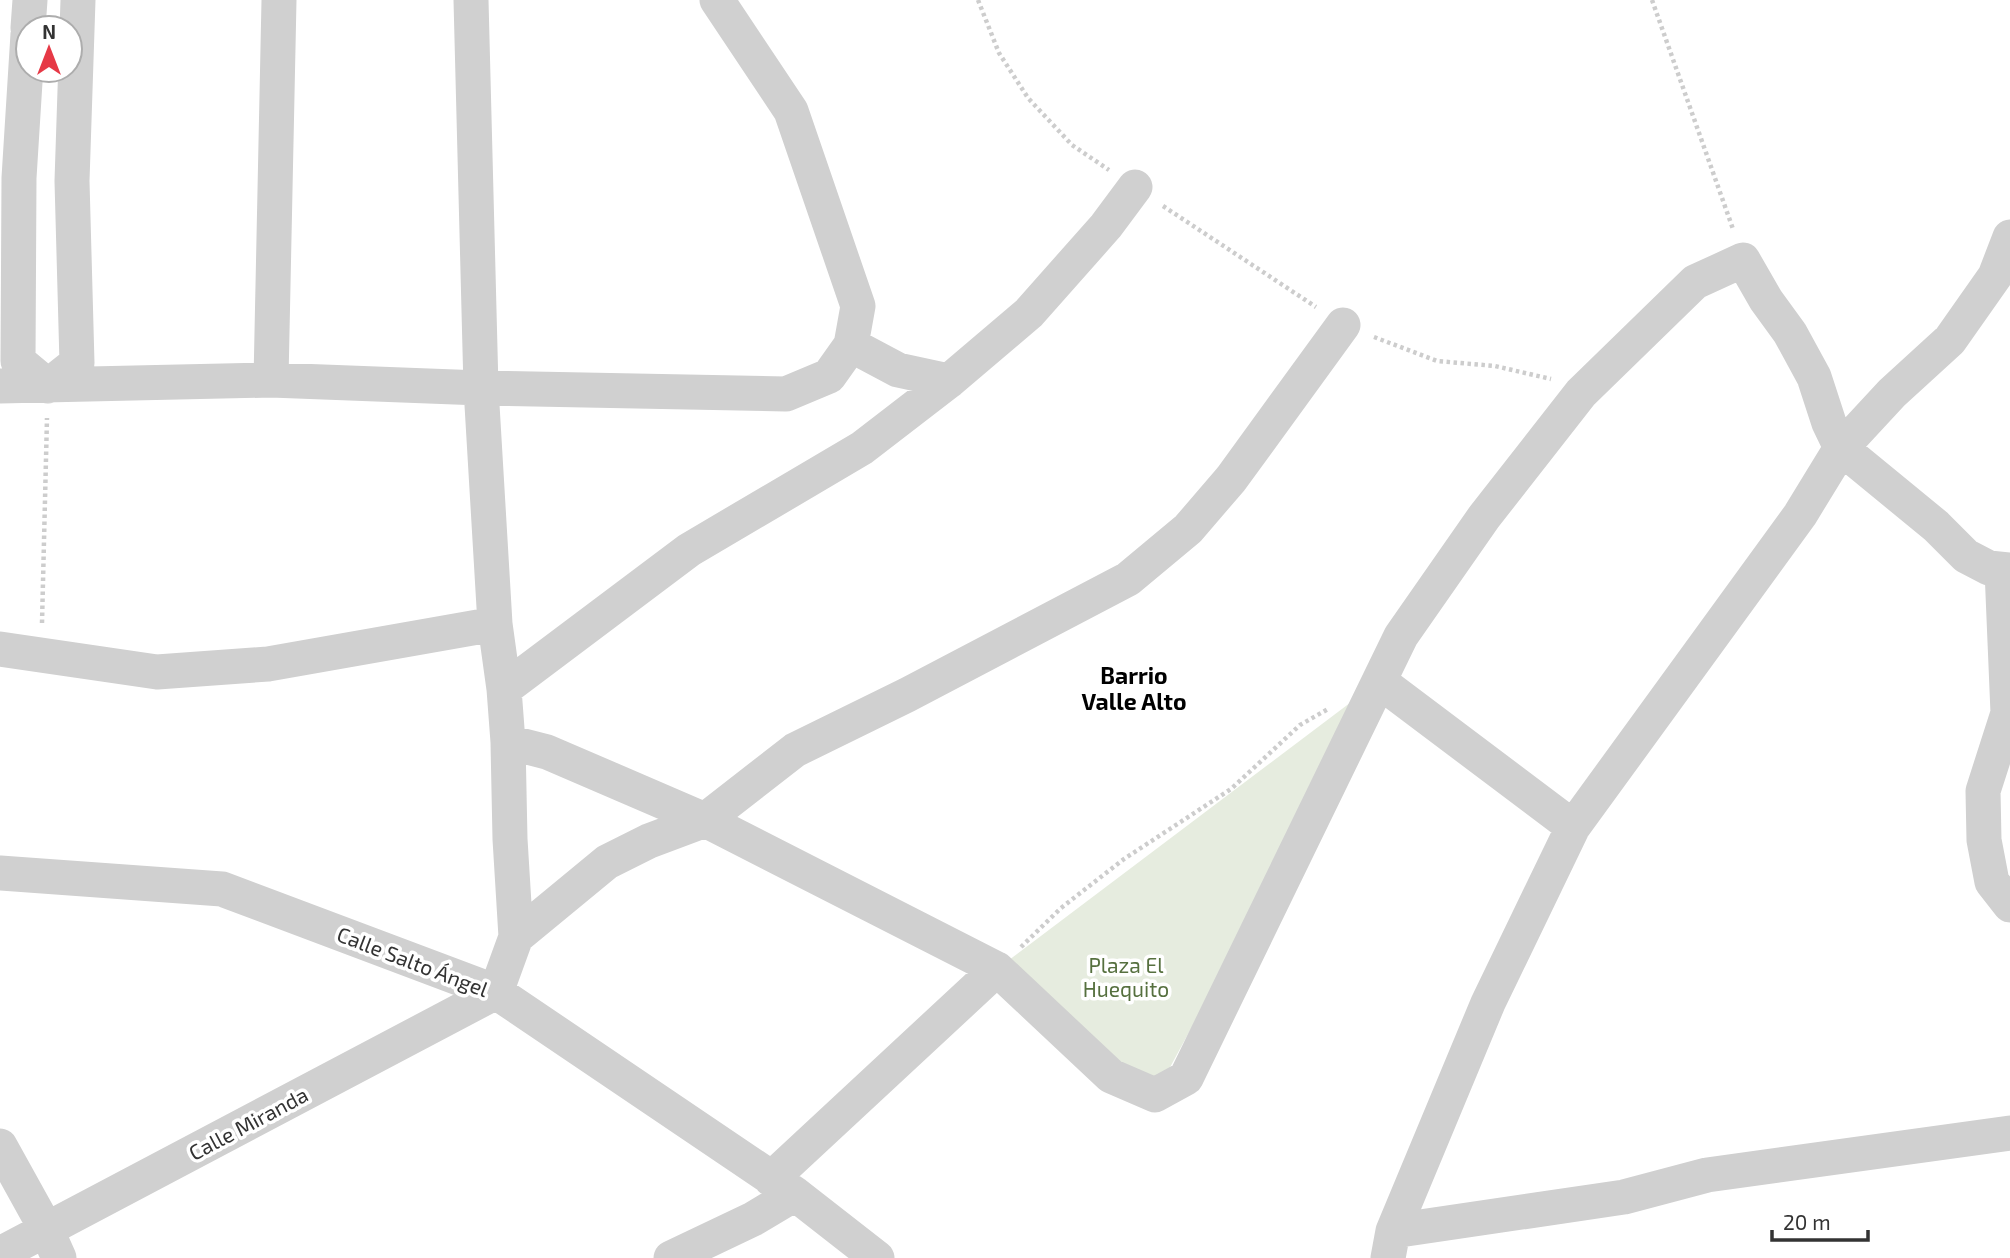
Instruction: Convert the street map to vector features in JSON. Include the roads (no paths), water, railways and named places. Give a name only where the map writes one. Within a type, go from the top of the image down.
[{"type":"street","points":[[48,386],[77,363],[72,181],[78,0]]},
{"type":"street","points":[[271,380],[279,0]]},
{"type":"street","points":[[471,0],[481,388],[495,624],[508,742],[516,937],[496,992]]},
{"type":"street","points":[[0,386],[271,380],[481,388],[786,394],[829,376],[851,345],[858,306],[791,111],[718,0]]},
{"type":"street","points":[[22,84],[10,178],[18,361],[48,386]]},
{"type":"street","points":[[504,689],[689,550],[862,448],[949,382],[1029,313],[1107,226],[1135,187]]},
{"type":"street","points":[[1390,1245],[1488,1003],[1573,827],[1800,515],[1841,448],[1892,393],[1950,340],[1996,276],[2010,237]]},
{"type":"street","points":[[508,742],[547,752],[705,820],[997,969],[1111,1076],[1155,1095],[1186,1078],[1401,636],[1476,528],[1581,393],[1695,282],[1743,260],[1766,300],[1790,333],[1814,377],[1829,423],[1841,448],[1936,526],[1966,556],[1977,564],[2006,570],[2008,713],[1983,791],[1983,803],[1984,840],[1992,882],[2010,905]]},
{"type":"street","points":[[516,937],[607,862],[649,841],[705,820],[795,750],[907,695],[1128,579],[1188,529],[1231,479],[1343,325]]},
{"type":"street","points":[[851,345],[898,370],[949,382]]},
{"type":"street","points":[[0,649],[157,671],[268,664],[495,624]]},
{"type":"street","points":[[1379,681],[1573,827]]},
{"type":"street","name":"Calle Salto Ángel","points":[[0,873],[222,889],[496,992],[783,1187],[877,1258]]},
{"type":"street","points":[[671,1258],[753,1219],[997,969]]},
{"type":"street","name":"Calle Miranda","points":[[0,1254],[52,1243],[496,992]]},
{"type":"street","points":[[1390,1245],[1624,1197],[1707,1175],[2010,1133]]},
{"type":"street","points":[[0,1146],[52,1243]]},
{"type":"district","name":"Barrio Valle Alto","points":[[1134,688]]},
{"type":"park label","name":"Plaza El Huequito","points":[[1126,976]]}]
